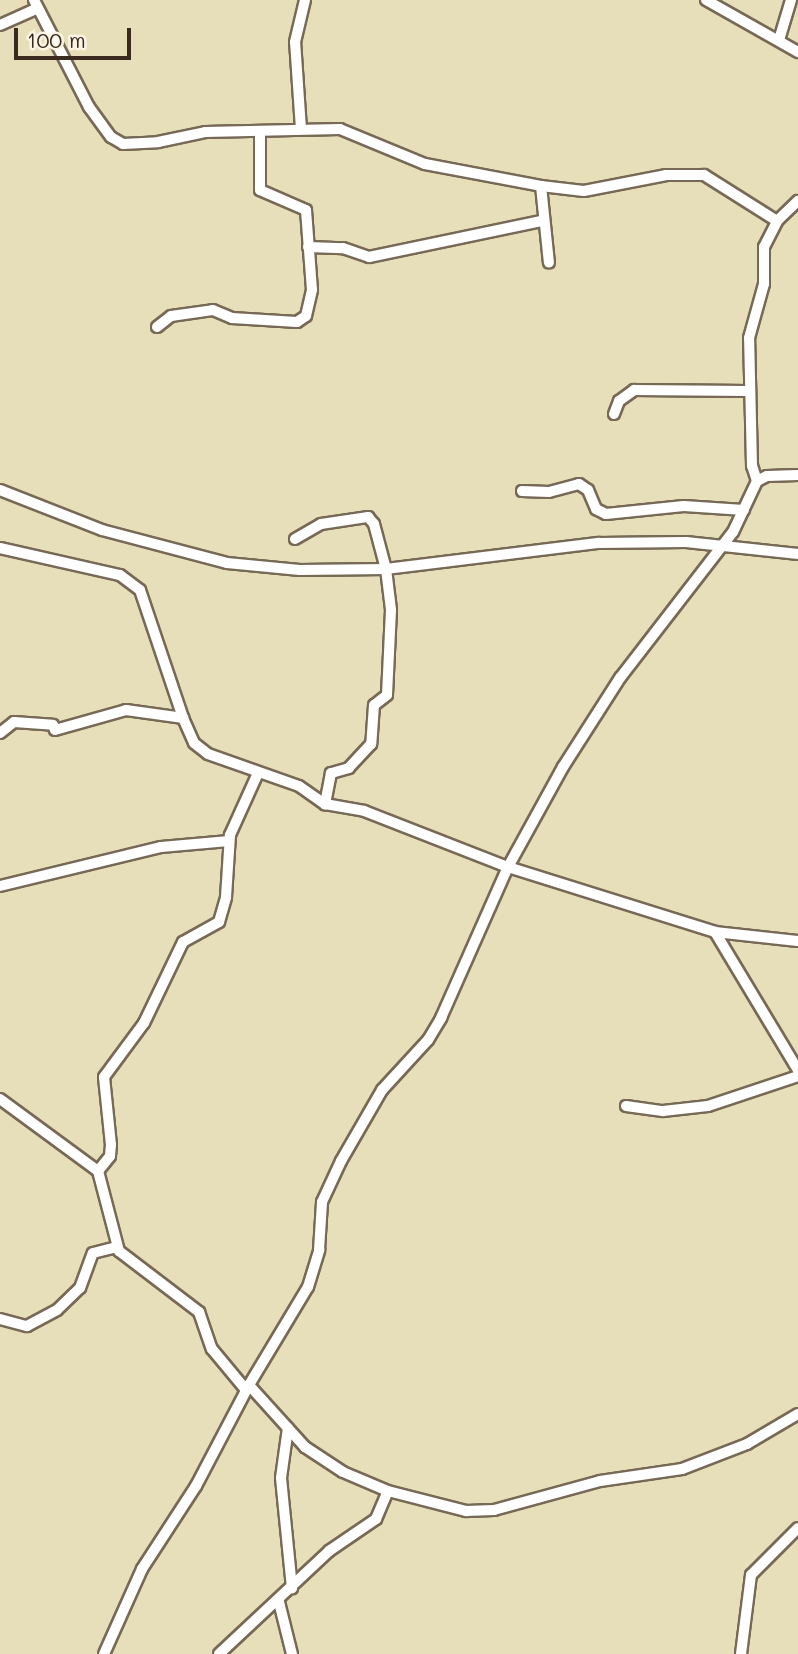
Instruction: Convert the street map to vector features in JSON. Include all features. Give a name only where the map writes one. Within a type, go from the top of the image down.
[{"type":"street","points":[[301,129],[295,42],[305,0]]},
{"type":"street","points":[[706,0],[798,52]]},
{"type":"street","points":[[779,40],[791,0]]},
{"type":"street","points":[[0,25],[35,4],[89,107],[116,141],[136,144],[205,132],[301,129],[350,131],[425,164],[541,186],[584,191],[695,173],[722,183],[778,220]]},
{"type":"street","points":[[157,327],[168,317],[213,310],[232,318],[304,319],[312,290],[304,206],[260,190],[260,131]]},
{"type":"street","points":[[541,186],[541,221],[549,263]]},
{"type":"street","points":[[757,481],[752,466],[748,391],[749,338],[764,284],[764,247],[778,220],[798,201]]},
{"type":"street","points":[[309,247],[343,248],[369,257],[541,221]]},
{"type":"street","points":[[614,414],[619,401],[634,390],[748,391]]},
{"type":"street","points":[[104,1654],[142,1569],[196,1486],[247,1387],[308,1287],[319,1250],[322,1202],[336,1171],[382,1090],[428,1040],[441,1018],[508,867],[601,707],[724,545],[757,481],[767,476],[798,475]]},
{"type":"street","points":[[522,491],[549,492],[579,484],[588,490],[596,509],[606,514],[684,506],[744,510]]},
{"type":"street","points":[[0,490],[102,530],[227,563],[300,570],[386,569],[599,542],[724,545],[798,554]]},
{"type":"street","points":[[295,539],[321,524],[368,517],[374,524],[386,569],[391,610],[387,695],[374,705],[371,744],[349,768],[331,773],[325,804]]},
{"type":"street","points":[[0,548],[120,575],[133,583],[146,599],[183,718],[200,750],[299,786],[325,804],[364,811],[508,867],[715,932],[798,941]]},
{"type":"street","points":[[0,733],[14,722],[53,725],[55,730],[126,710],[183,718]]},
{"type":"street","points":[[98,1171],[110,1156],[111,1145],[104,1077],[144,1024],[183,942],[219,922],[226,897],[229,841],[258,773]]},
{"type":"street","points":[[0,886],[161,847],[229,841]]},
{"type":"street","points":[[715,932],[798,1070]]},
{"type":"street","points":[[626,1106],[655,1111],[708,1107],[798,1076]]},
{"type":"street","points":[[0,1099],[98,1171],[117,1247],[127,1261],[199,1312],[212,1349],[305,1447],[343,1472],[388,1491],[447,1508],[494,1510],[600,1481],[682,1469],[747,1444],[798,1415]]},
{"type":"street","points":[[0,1319],[27,1326],[57,1310],[80,1288],[93,1253],[117,1247]]},
{"type":"street","points":[[288,1428],[281,1478],[289,1523],[284,1537],[292,1588]]},
{"type":"street","points":[[219,1654],[279,1602],[329,1551],[376,1519],[388,1491]]},
{"type":"street","points":[[741,1654],[751,1575],[798,1528]]},
{"type":"street","points":[[279,1602],[292,1654]]}]
